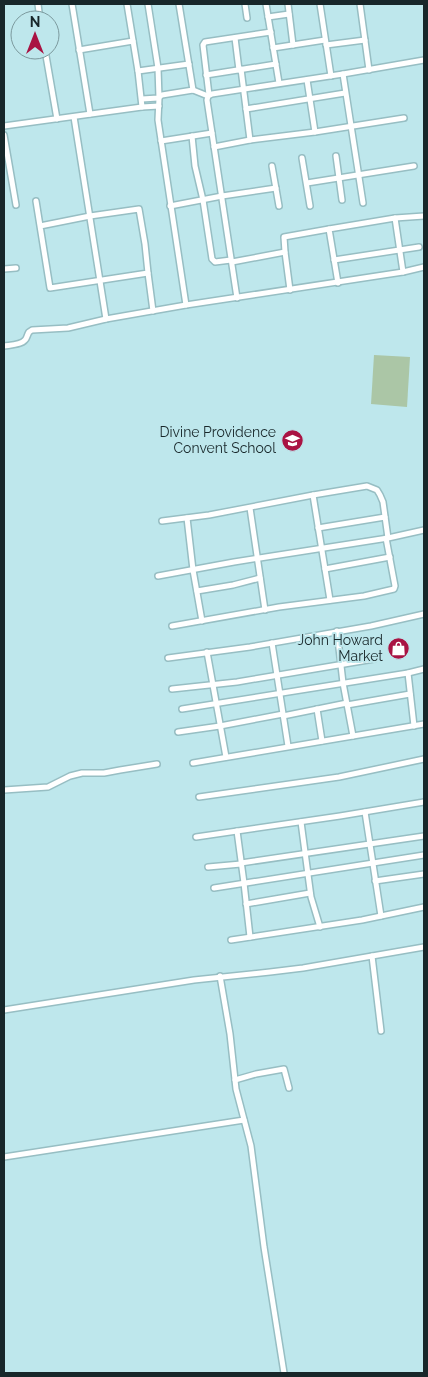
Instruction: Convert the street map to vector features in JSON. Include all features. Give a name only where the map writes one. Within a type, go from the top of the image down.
[{"type":"street","points":[[72,4],[90,114]]},
{"type":"street","points":[[127,4],[142,107]]},
{"type":"street","points":[[148,4],[158,68],[158,120],[186,306]]},
{"type":"street","points":[[179,4],[193,90]]},
{"type":"street","points":[[245,4],[247,18]]},
{"type":"street","points":[[266,4],[279,83]]},
{"type":"street","points":[[288,4],[293,45]]},
{"type":"street","points":[[320,4],[331,76]]},
{"type":"street","points":[[360,4],[368,70]]},
{"type":"street","points":[[268,17],[289,14]]},
{"type":"street","points":[[237,298],[207,100],[204,45],[205,42],[271,32]]},
{"type":"street","points":[[235,38],[250,140]]},
{"type":"street","points":[[79,50],[133,40]]},
{"type":"street","points":[[273,48],[365,40]]},
{"type":"street","points":[[47,60],[57,119]]},
{"type":"street","points":[[142,99],[159,98],[162,95],[193,90],[208,96],[424,60]]},
{"type":"street","points":[[138,71],[189,64]]},
{"type":"street","points":[[206,75],[276,64]]},
{"type":"street","points":[[342,74],[363,203]]},
{"type":"street","points":[[307,80],[315,132]]},
{"type":"street","points":[[246,109],[345,93]]},
{"type":"street","points":[[4,126],[159,106]]},
{"type":"street","points":[[74,117],[106,319]]},
{"type":"street","points":[[214,147],[404,118]]},
{"type":"street","points":[[161,141],[212,133]]},
{"type":"street","points":[[4,135],[16,205]]},
{"type":"street","points":[[192,136],[212,260],[214,262],[232,261],[285,252]]},
{"type":"street","points":[[336,156],[342,200]]},
{"type":"street","points":[[302,158],[310,206]]},
{"type":"street","points":[[272,166],[278,206]]},
{"type":"street","points":[[306,183],[414,166]]},
{"type":"street","points":[[170,206],[276,188]]},
{"type":"street","points":[[36,201],[50,288],[148,273]]},
{"type":"street","points":[[40,226],[139,209],[153,311]]},
{"type":"street","points":[[290,290],[283,239],[285,236],[395,218],[424,216]]},
{"type":"street","points":[[395,218],[403,272]]},
{"type":"street","points":[[329,229],[338,283]]},
{"type":"street","points":[[334,260],[419,247]]},
{"type":"street","points":[[4,270],[16,268]]},
{"type":"street","points":[[4,346],[23,342],[26,340],[27,334],[32,330],[68,328],[153,311],[424,268]]},
{"type":"street","points":[[162,520],[187,518],[313,495],[367,486],[372,487],[377,490],[383,502],[395,586],[394,589],[353,598],[265,610],[172,626]]},
{"type":"street","points":[[313,495],[330,600]]},
{"type":"street","points":[[250,508],[265,610]]},
{"type":"street","points":[[318,528],[385,517]]},
{"type":"street","points":[[187,518],[196,591],[202,621]]},
{"type":"street","points":[[158,576],[257,558],[387,538],[424,530]]},
{"type":"street","points":[[325,569],[390,557]]},
{"type":"street","points":[[196,591],[260,578]]},
{"type":"street","points":[[168,658],[371,626],[424,614]]},
{"type":"street","points":[[336,631],[353,736]]},
{"type":"street","points":[[272,643],[288,746]]},
{"type":"street","points":[[207,652],[226,757]]},
{"type":"street","points":[[172,689],[237,682],[374,659]]},
{"type":"street","points":[[182,709],[424,670]]},
{"type":"street","points":[[408,673],[414,726]]},
{"type":"street","points":[[178,732],[410,694]]},
{"type":"street","points":[[317,709],[322,741]]},
{"type":"street","points":[[193,763],[424,724]]},
{"type":"street","points":[[199,797],[329,779],[424,760]]},
{"type":"street","points":[[4,790],[48,787],[70,776],[82,773],[104,773],[157,764]]},
{"type":"street","points":[[196,837],[424,802]]},
{"type":"street","points":[[365,812],[381,916]]},
{"type":"street","points":[[301,822],[310,892],[320,927]]},
{"type":"street","points":[[237,831],[250,937]]},
{"type":"street","points":[[208,867],[241,864],[424,836]]},
{"type":"street","points":[[214,888],[424,855]]},
{"type":"street","points":[[376,881],[424,874]]},
{"type":"street","points":[[246,904],[310,892]]},
{"type":"street","points":[[231,940],[320,927],[424,907]]},
{"type":"street","points":[[4,1010],[220,976],[270,972],[424,947]]},
{"type":"street","points":[[372,956],[381,1031]]},
{"type":"street","points":[[220,976],[230,1034],[235,1080],[251,1146],[264,1247],[284,1373]]},
{"type":"street","points":[[235,1080],[284,1069],[289,1088]]},
{"type":"street","points":[[4,1157],[244,1120]]},
{"type":"green space","points":[[374,355],[410,357],[407,407],[371,404]]},
{"type":"place","name":"Divine Providence Convent School","points":[[292,440]]},
{"type":"place","name":"John Howard Market","points":[[399,648]]}]
